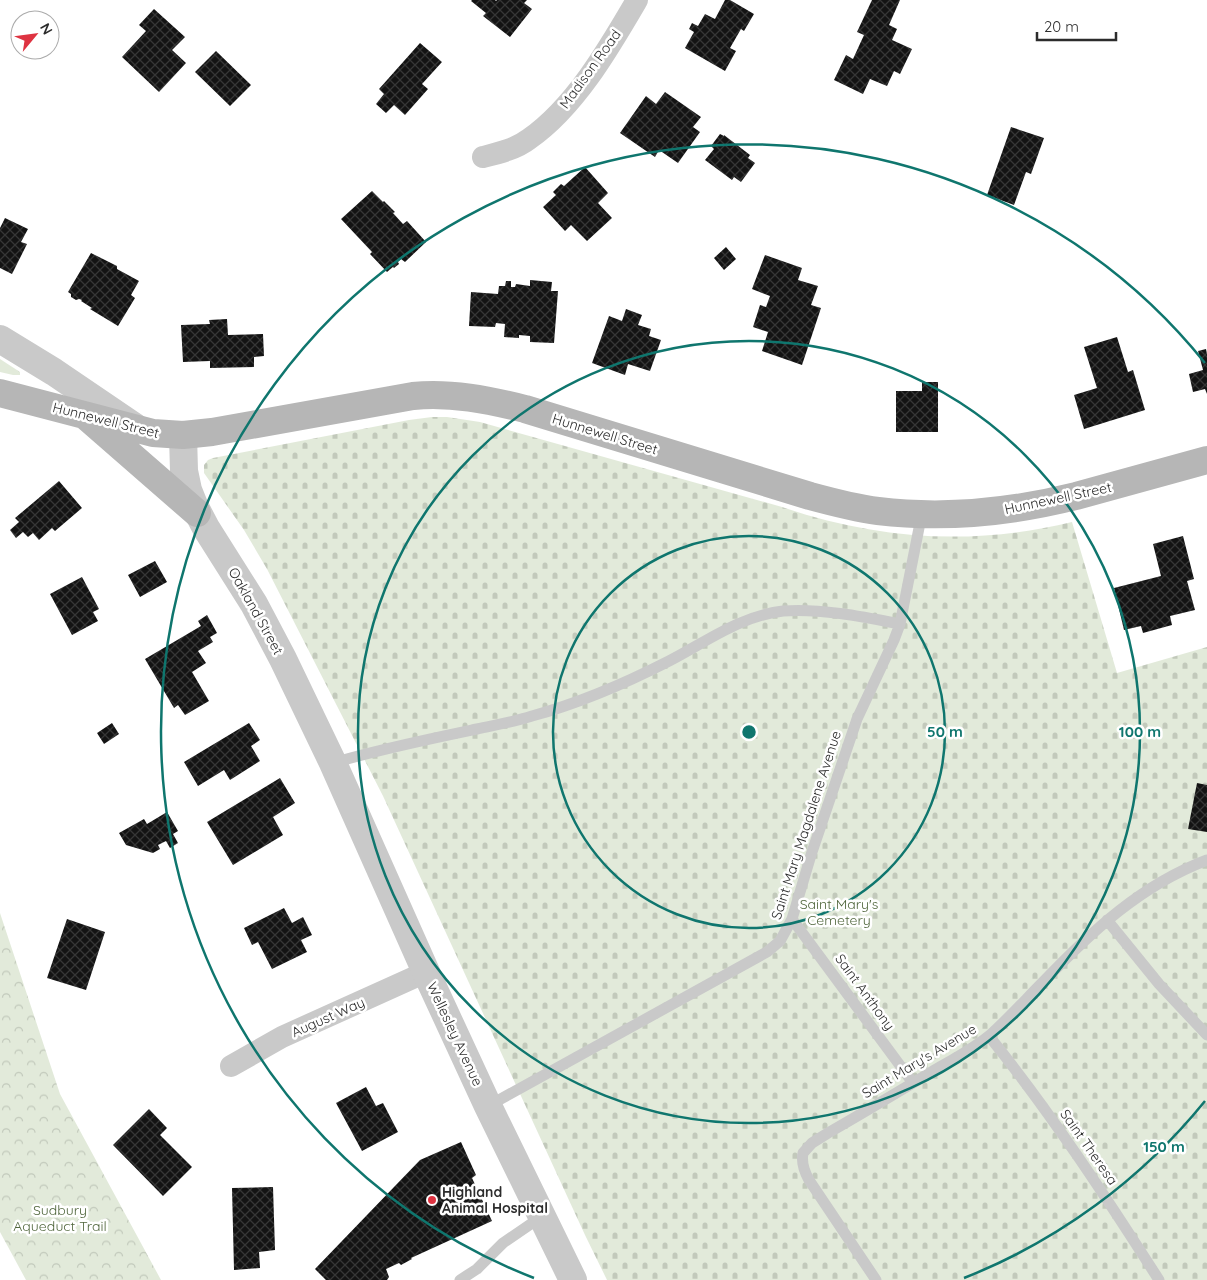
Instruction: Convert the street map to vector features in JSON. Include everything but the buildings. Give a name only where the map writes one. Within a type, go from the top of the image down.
[{"type":"main road","name":"Hunnewell Street","points":[[0,393],[138,429],[160,434],[183,435],[223,430],[404,397],[425,395],[453,396],[495,402],[525,409],[786,490],[875,510],[920,514],[994,512],[1033,506],[1207,460]]},
{"type":"main road","points":[[85,416],[198,513]]},
{"type":"street","name":"Madison Road","points":[[483,158],[522,144],[544,128],[558,114],[593,70],[637,0]]},
{"type":"street","points":[[0,339],[60,376],[138,429]]},
{"type":"street","name":"Oakland Street","points":[[183,435],[183,464],[190,497],[254,604],[283,658],[338,774]]},
{"type":"street","name":"Wellesley Avenue","points":[[338,774],[488,1106],[573,1280]]},
{"type":"street","name":"August Way","points":[[231,1066],[282,1037],[426,972]]},
{"type":"lane","name":"Saint Mary Magdalene Avenue","points":[[488,1106],[767,952],[780,941],[792,919],[811,855],[857,719],[900,624],[919,528],[920,514]]},
{"type":"lane","points":[[338,774],[384,749],[523,719],[630,681],[741,622],[765,614],[810,611],[900,624]]},
{"type":"lane","name":"Saint Mary's Avenue","points":[[876,1280],[809,1180],[802,1162],[803,1152],[812,1143],[989,1036],[1068,955],[1106,920],[1164,879],[1207,860]]},
{"type":"lane","name":"Saint Anthony","points":[[792,919],[913,1083]]},
{"type":"lane","points":[[1106,920],[1158,984],[1207,1035]]},
{"type":"lane","name":"Saint Theresa","points":[[989,1036],[1060,1131],[1159,1280]]},
{"type":"lane","points":[[460,1280],[477,1269],[503,1243],[542,1216]]},
{"type":"green space","points":[[0,359],[20,372],[20,375],[0,372]]},
{"type":"green space","name":"Saint Mary's Cemetery","points":[[432,417],[447,417],[480,422],[818,518],[890,533],[962,537],[1035,530],[1072,522],[1117,673],[1207,647],[1207,1280],[607,1280],[383,796],[267,569],[244,530],[204,473],[204,465],[213,458]]},
{"type":"green space","name":"Sudbury Aqueduct Trail","points":[[0,913],[60,1094],[161,1280],[26,1280],[0,1232]]},
{"type":"place","name":"Highland Animal Hospital","points":[[432,1200]]}]
